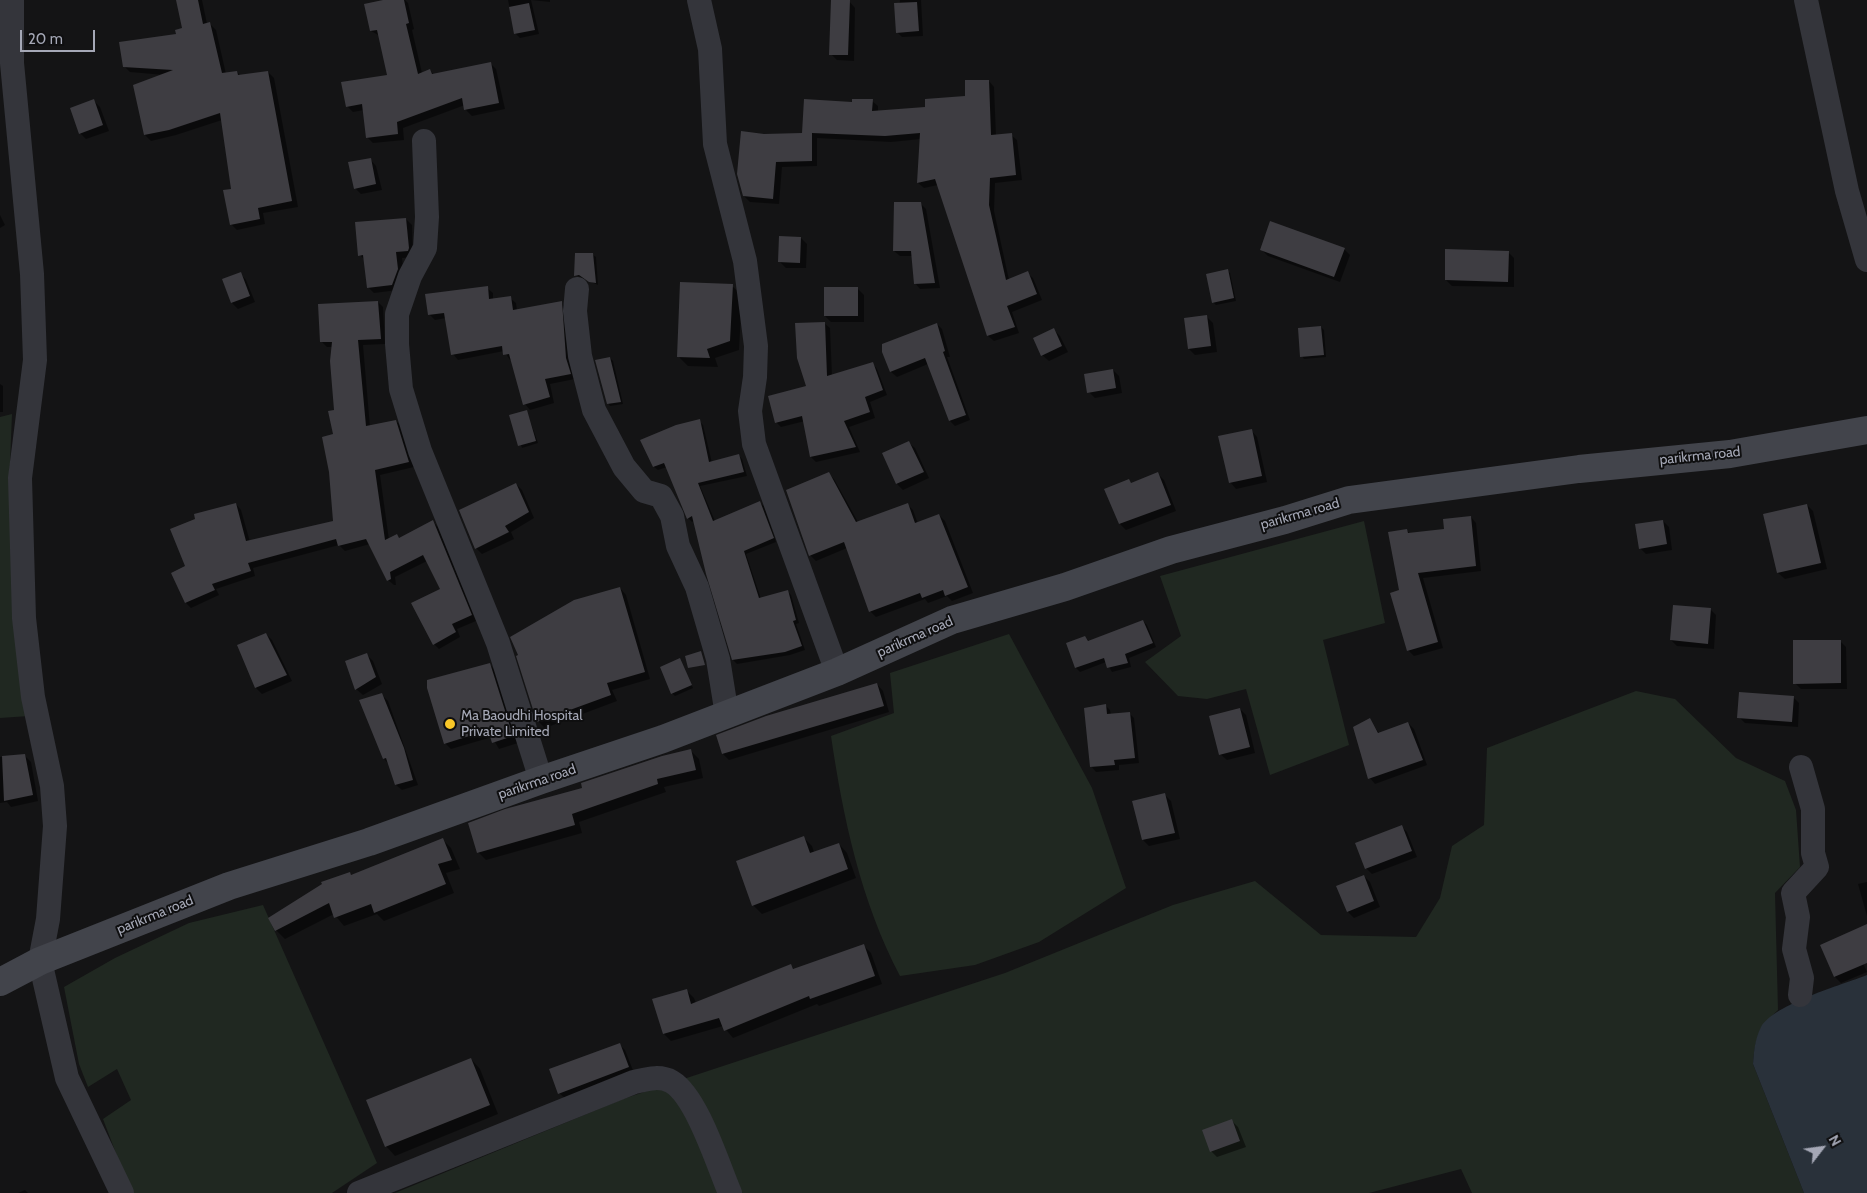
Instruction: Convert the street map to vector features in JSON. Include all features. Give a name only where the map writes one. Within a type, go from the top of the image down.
[{"type":"street","points":[[12,0],[12,62],[32,274],[35,360],[20,478],[24,618],[33,697],[52,786],[54,826],[48,919],[40,961],[67,1078],[122,1193]]},
{"type":"street","points":[[699,0],[710,49],[715,144],[745,260],[756,346],[755,377],[750,411],[754,444],[837,672]]},
{"type":"street","points":[[1806,0],[1847,191],[1867,260]]},
{"type":"street","points":[[424,140],[427,217],[425,248],[410,276],[397,314],[396,344],[401,388],[420,451],[498,644],[541,780]]},
{"type":"street","points":[[577,289],[575,311],[580,356],[594,410],[624,467],[644,491],[661,496],[672,516],[678,546],[697,587],[718,659],[727,715]]},
{"type":"street","name":"parikrma road","points":[[0,982],[40,961],[228,886],[370,842],[541,780],[663,739],[837,672],[952,620],[1065,587],[1170,550],[1285,520],[1349,500],[1579,468],[1730,454],[1867,430]]},
{"type":"street","points":[[1800,995],[1802,978],[1794,948],[1798,916],[1793,893],[1817,867],[1813,852],[1813,809],[1801,767]]},
{"type":"street","points":[[359,1193],[634,1082],[656,1078],[672,1082],[689,1097],[730,1193]]},
{"type":"shaded area","points":[[12,414],[9,488],[29,716],[0,718],[0,417]]},
{"type":"shaded area","points":[[1364,521],[1385,623],[1323,640],[1349,745],[1270,775],[1246,689],[1207,699],[1178,696],[1145,662],[1181,636],[1160,576]]},
{"type":"shaded area","points":[[1009,634],[1092,788],[1126,888],[1039,942],[975,965],[900,976],[874,919],[855,859],[841,798],[831,736],[894,713],[890,673]]},
{"type":"shaded area","points":[[1636,691],[1675,699],[1736,758],[1785,781],[1796,810],[1800,867],[1775,893],[1778,1010],[1766,1022],[1759,1034],[1753,1064],[1804,1193],[1472,1193],[1461,1169],[1369,1193],[395,1193],[623,1099],[1005,973],[1173,905],[1255,881],[1321,935],[1416,937],[1440,898],[1452,846],[1484,825],[1487,748]]},
{"type":"shaded area","points":[[263,905],[377,1163],[332,1193],[131,1193],[103,1119],[131,1100],[117,1069],[88,1087],[79,1064],[64,987],[115,958],[189,923]]},
{"type":"shaded area","points":[[1867,975],[1867,1193],[1804,1193],[1753,1064],[1757,1036],[1761,1027],[1768,1019],[1794,1003]]},
{"type":"building","points":[[176,0],[198,0],[203,24],[210,22],[222,73],[237,71],[238,75],[268,71],[292,201],[258,208],[260,219],[230,225],[223,190],[231,189],[220,113],[169,130],[144,135],[133,85],[173,70],[123,67],[119,42],[176,34],[175,30],[182,28]]},
{"type":"building","points":[[383,0],[404,0],[409,23],[406,24],[418,74],[430,69],[432,74],[491,62],[499,103],[464,110],[462,98],[397,122],[398,134],[366,138],[362,104],[346,107],[341,82],[387,75],[377,30],[370,31],[364,4]]},
{"type":"building","points":[[831,0],[850,0],[848,55],[829,55]]},
{"type":"building","points":[[917,2],[919,31],[896,33],[894,3]]},
{"type":"building","points":[[529,3],[535,30],[514,34],[509,7]]},
{"type":"building","points":[[965,80],[989,80],[991,135],[1012,133],[1016,175],[990,178],[989,205],[1006,280],[1028,271],[1037,294],[1007,306],[1015,327],[987,336],[935,179],[917,183],[920,133],[885,136],[812,133],[812,161],[776,162],[773,199],[743,196],[737,174],[741,131],[764,134],[802,133],[804,99],[852,102],[852,99],[873,99],[872,111],[925,107],[925,99],[965,96]]},
{"type":"building","points":[[94,99],[103,125],[79,134],[70,108]]},
{"type":"building","points":[[371,158],[376,184],[354,189],[348,162]]},
{"type":"building","points":[[894,202],[921,202],[935,283],[914,284],[911,251],[893,251]]},
{"type":"building","points":[[406,218],[409,248],[408,251],[396,252],[398,269],[392,285],[367,288],[363,255],[358,256],[355,222]]},
{"type":"building","points":[[1270,221],[1345,248],[1334,277],[1260,250]]},
{"type":"building","points":[[779,236],[801,237],[800,263],[778,262]]},
{"type":"building","points":[[1445,249],[1509,251],[1508,282],[1445,280]]},
{"type":"building","points":[[575,253],[593,253],[596,283],[589,282],[579,275],[574,276]]},
{"type":"building","points":[[1228,269],[1234,298],[1212,303],[1206,274]]},
{"type":"building","points":[[241,272],[250,296],[231,303],[222,279]]},
{"type":"building","points":[[680,282],[733,284],[730,341],[707,349],[710,358],[677,357]]},
{"type":"building","points":[[488,286],[489,299],[511,296],[513,310],[562,301],[566,358],[571,374],[545,379],[550,397],[523,405],[509,354],[503,355],[502,346],[451,355],[444,313],[428,315],[425,294]]},
{"type":"building","points":[[824,287],[858,287],[858,316],[824,316]]},
{"type":"building","points":[[378,301],[381,339],[358,340],[366,426],[396,420],[409,462],[375,470],[385,540],[397,534],[399,538],[433,520],[472,615],[452,624],[456,632],[433,645],[411,603],[440,589],[423,555],[390,572],[391,579],[387,581],[366,539],[338,546],[336,539],[248,563],[251,571],[212,584],[215,590],[185,603],[171,573],[185,566],[170,529],[195,519],[194,514],[236,503],[246,541],[333,521],[329,472],[322,437],[333,434],[328,411],[334,410],[330,361],[332,342],[320,342],[318,304]]},
{"type":"building","points":[[1207,315],[1211,346],[1188,349],[1184,318]]},
{"type":"building","points":[[825,322],[827,376],[873,362],[883,390],[865,397],[870,412],[844,421],[856,447],[810,457],[802,416],[775,423],[768,396],[806,386],[797,358],[795,323]]},
{"type":"building","points":[[937,323],[945,351],[943,352],[966,415],[949,421],[925,358],[890,372],[882,352],[882,344]]},
{"type":"building","points":[[1321,326],[1324,355],[1300,357],[1298,328]]},
{"type":"building","points":[[1054,328],[1062,346],[1041,356],[1033,338]]},
{"type":"building","points":[[610,357],[621,402],[607,404],[595,360]]},
{"type":"building","points":[[1113,369],[1116,388],[1087,393],[1084,374]]},
{"type":"building","points":[[527,410],[536,441],[518,446],[509,415]]},
{"type":"building","points":[[700,419],[709,462],[739,454],[744,472],[698,483],[713,521],[760,501],[774,538],[744,551],[759,598],[788,590],[796,620],[793,621],[802,646],[785,652],[732,660],[706,574],[692,516],[687,519],[664,463],[653,467],[640,440],[676,425]]},
{"type":"building","points":[[1252,429],[1262,476],[1229,483],[1218,436]]},
{"type":"building","points":[[909,441],[924,472],[896,484],[882,453]]},
{"type":"building","points":[[829,472],[856,522],[908,503],[915,523],[939,514],[968,587],[945,596],[943,590],[922,598],[920,593],[869,612],[844,542],[809,556],[786,490]]},
{"type":"building","points":[[1158,472],[1171,505],[1119,524],[1104,489],[1129,479],[1131,483]]},
{"type":"building","points":[[516,483],[529,512],[505,526],[509,532],[475,549],[459,510]]},
{"type":"building","points":[[1807,504],[1821,563],[1777,573],[1763,514]]},
{"type":"building","points":[[1471,516],[1476,566],[1418,573],[1438,642],[1407,651],[1390,593],[1399,590],[1388,532],[1407,529],[1408,533],[1444,529],[1443,519]]},
{"type":"building","points":[[1663,520],[1667,544],[1639,549],[1635,524]]},
{"type":"building","points":[[620,587],[645,672],[607,683],[611,695],[537,722],[516,656],[518,655],[510,637],[574,600]]},
{"type":"building","points":[[1673,605],[1711,608],[1708,644],[1670,640]]},
{"type":"building","points":[[1143,620],[1153,643],[1125,654],[1128,663],[1107,668],[1104,658],[1075,668],[1066,643],[1085,636],[1088,641]]},
{"type":"building","points":[[266,633],[287,675],[255,688],[237,645]]},
{"type":"building","points":[[1793,640],[1841,640],[1841,683],[1793,684]]},
{"type":"building","points":[[701,651],[705,665],[688,668],[685,656]]},
{"type":"building","points":[[367,653],[376,677],[355,690],[345,661]]},
{"type":"building","points":[[680,658],[692,685],[671,694],[660,667]]},
{"type":"building","points":[[490,663],[513,736],[492,743],[488,730],[444,744],[427,688],[427,680]]},
{"type":"building","points":[[877,683],[884,706],[722,754],[716,735],[766,716]]},
{"type":"building","points":[[1739,692],[1794,696],[1792,722],[1737,718]]},
{"type":"building","points":[[382,693],[404,748],[413,780],[395,785],[386,758],[383,759],[359,700]]},
{"type":"building","points":[[1106,704],[1107,714],[1130,712],[1135,758],[1114,760],[1115,765],[1090,767],[1084,708]]},
{"type":"building","points":[[1240,708],[1250,747],[1219,755],[1209,716]]},
{"type":"building","points":[[1370,718],[1378,733],[1408,722],[1423,760],[1368,779],[1353,727]]},
{"type":"building","points":[[691,749],[696,770],[657,779],[658,784],[572,814],[575,825],[477,853],[468,823],[505,809],[582,788],[581,783],[662,756]]},
{"type":"building","points":[[25,754],[33,795],[4,801],[2,756]]},
{"type":"building","points":[[1165,793],[1175,833],[1142,840],[1132,801]]},
{"type":"building","points":[[1402,825],[1412,851],[1365,869],[1355,843]]},
{"type":"building","points":[[804,836],[810,853],[839,843],[848,869],[752,906],[736,861]]},
{"type":"building","points":[[443,838],[452,860],[438,864],[446,884],[374,913],[371,904],[334,918],[329,903],[275,931],[268,918],[322,884],[321,882],[350,872],[351,875]]},
{"type":"building","points":[[1364,875],[1374,901],[1347,912],[1336,886]]},
{"type":"building","points":[[1867,924],[1867,963],[1834,977],[1820,945]]},
{"type":"building","points":[[864,944],[875,976],[810,999],[809,996],[724,1031],[719,1018],[663,1034],[652,999],[687,989],[691,1004],[791,964],[793,969]]},
{"type":"building","points":[[620,1043],[629,1067],[558,1094],[549,1069]]},
{"type":"building","points":[[471,1058],[490,1105],[385,1147],[366,1100]]},
{"type":"building","points":[[1232,1119],[1240,1141],[1210,1152],[1202,1130]]},
{"type":"place","name":"Ma Baoudhi Hospital Private Limited","points":[[450,724]]}]
